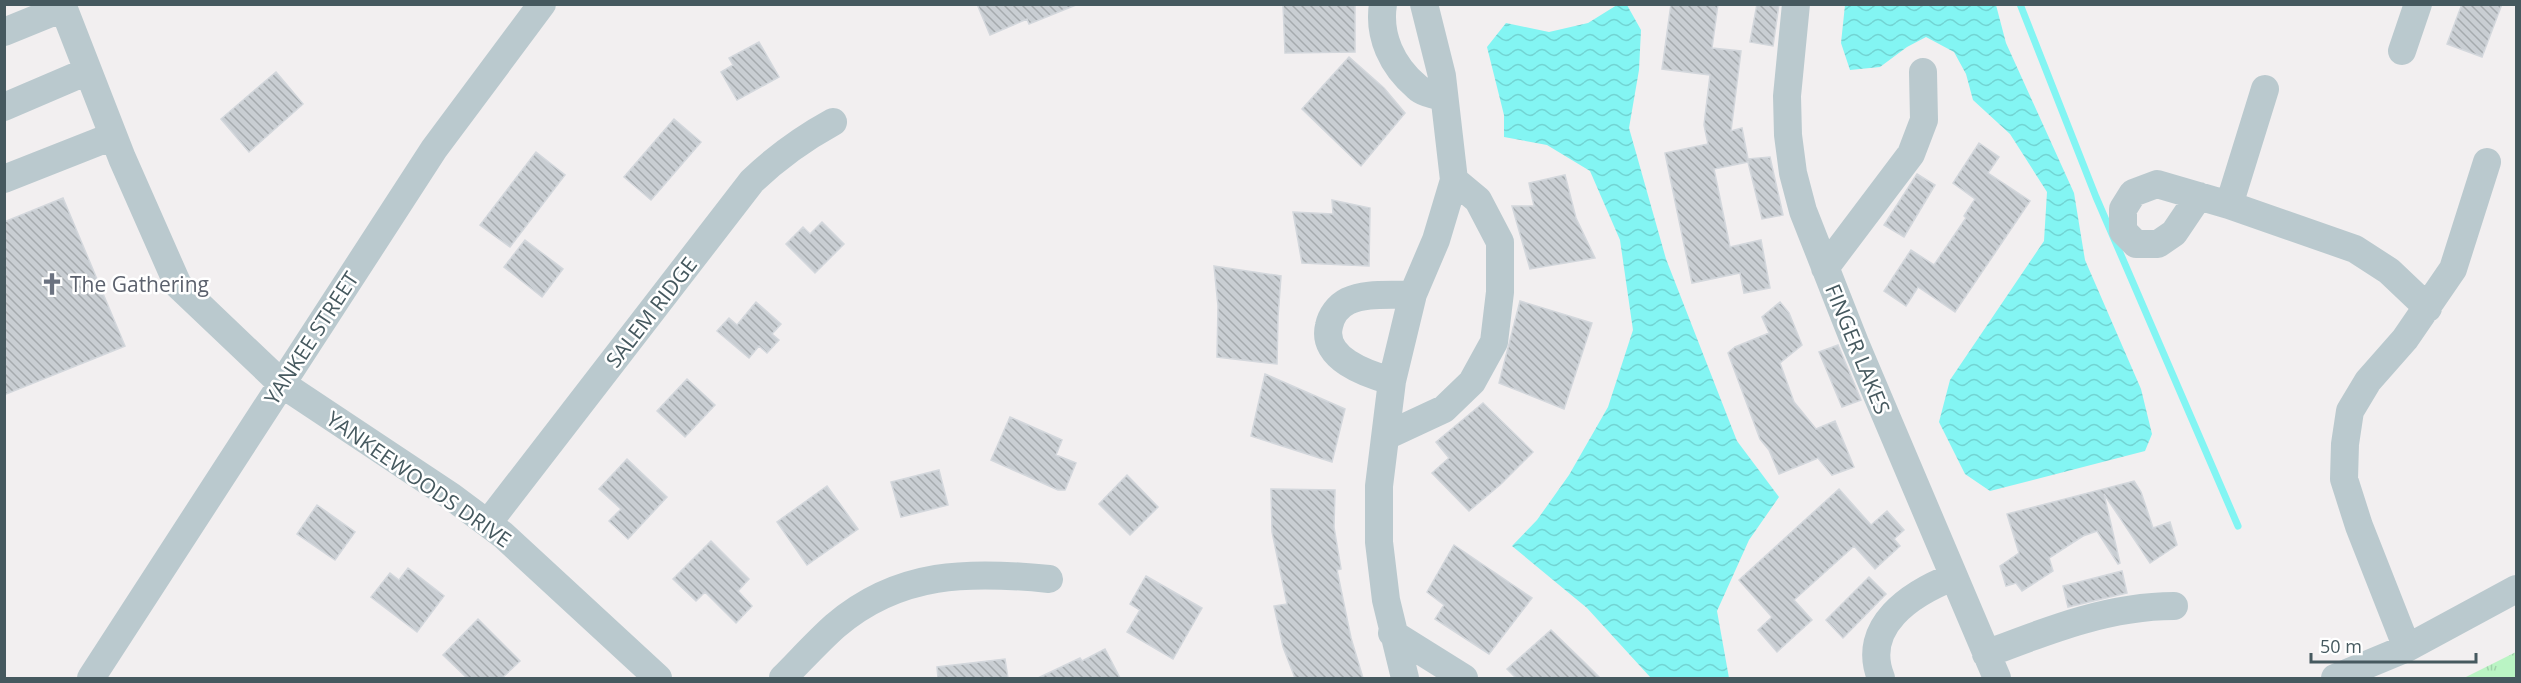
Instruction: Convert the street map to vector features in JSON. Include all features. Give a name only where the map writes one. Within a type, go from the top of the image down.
[{"type":"street","name":"YANKEE STREET","points":[[90,678],[434,149],[542,4]]},
{"type":"street","points":[[1383,4],[1380,21],[1387,49],[1418,89],[1443,97]]},
{"type":"street","points":[[1405,678],[1392,633],[1386,600],[1379,542],[1378,486],[1392,381],[1413,294],[1436,240],[1454,180],[1442,76],[1424,4]]},
{"type":"street","name":"FINGER LAKES","points":[[1796,4],[1787,96],[1788,135],[1793,174],[1803,211],[1953,577],[1992,666]]},
{"type":"street","points":[[2403,51],[2418,4]]},
{"type":"street","name":"YANKEEWOODS DRIVE","points":[[63,6],[113,136],[178,285],[282,384],[488,523],[658,678]]},
{"type":"street","points":[[4,32],[63,6]]},
{"type":"street","points":[[4,107],[88,71]]},
{"type":"street","points":[[1825,268],[1911,154],[1924,120],[1923,72]]},
{"type":"street","points":[[2229,205],[2265,89]]},
{"type":"street","name":"SALEM RIDGE","points":[[488,523],[752,181],[800,140],[833,122]]},
{"type":"street","points":[[4,179],[113,136]]},
{"type":"street","points":[[2407,648],[2359,526],[2344,478],[2345,444],[2350,411],[2367,381],[2405,339],[2453,269],[2487,162]]},
{"type":"street","points":[[1386,436],[1444,409],[1472,382],[1494,342],[1500,292],[1500,242],[1478,200],[1454,180]]},
{"type":"street","points":[[2199,196],[2355,249],[2389,271],[2428,308]]},
{"type":"street","points":[[1392,381],[1376,377],[1335,354],[1327,335],[1332,315],[1347,301],[1366,296],[1413,294]]},
{"type":"street","points":[[783,678],[836,626],[861,608],[888,593],[917,582],[958,575],[1003,575],[1049,579]]},
{"type":"street","points":[[1881,678],[1876,661],[1877,645],[1882,630],[1892,615],[1908,599],[1927,587],[1953,577]]},
{"type":"street","points":[[2334,678],[2407,648],[2517,589]]},
{"type":"street","points":[[1992,666],[2061,625],[2149,606],[2174,606]]},
{"type":"street","points":[[1392,633],[1464,678]]},
{"type":"green space","points":[[2516,652],[2516,678],[2464,678]]},
{"type":"water","points":[[1617,5],[1627,5],[1641,30],[1639,70],[1629,128],[1666,259],[1737,441],[1779,497],[1749,540],[1717,611],[1729,678],[1651,678],[1587,608],[1512,546],[1537,520],[1569,475],[1608,407],[1633,330],[1620,240],[1590,171],[1547,145],[1504,137],[1504,115],[1487,47],[1506,23],[1549,32],[1588,23]]},
{"type":"water","points":[[1845,5],[1996,5],[2006,43],[2074,193],[2085,260],[2141,389],[2152,434],[2145,451],[1990,491],[1965,474],[1939,422],[1950,380],[2044,241],[2047,192],[2010,134],[1973,100],[1966,74],[1954,52],[1926,37],[1907,47],[1880,67],[1850,70],[1841,43]]},
{"type":"building","points":[[977,4],[1076,5],[1029,24],[1027,19],[990,35]]},
{"type":"building","points":[[1283,4],[1355,5],[1355,52],[1285,53]]},
{"type":"building","points":[[1671,4],[1718,4],[1712,48],[1741,51],[1731,131],[1742,128],[1748,159],[1770,157],[1783,215],[1762,219],[1748,162],[1714,169],[1730,247],[1761,240],[1770,288],[1744,293],[1740,273],[1692,283],[1665,153],[1708,144],[1704,125],[1710,75],[1662,69]]},
{"type":"building","points":[[1757,4],[1779,4],[1773,46],[1750,42]]},
{"type":"building","points":[[2462,4],[2502,4],[2482,57],[2447,44]]},
{"type":"building","points":[[759,42],[779,77],[737,100],[721,72],[733,65],[729,58]]},
{"type":"building","points":[[1349,57],[1384,88],[1405,113],[1361,166],[1302,109]]},
{"type":"building","points":[[276,72],[303,104],[249,152],[221,119]]},
{"type":"building","points":[[674,119],[701,142],[651,200],[624,177]]},
{"type":"building","points":[[1979,143],[1999,157],[1988,173],[2030,201],[1955,312],[1918,287],[1906,306],[1884,291],[1911,250],[1934,265],[1966,218],[1964,216],[1975,199],[1953,183]]},
{"type":"building","points":[[536,152],[565,175],[510,247],[480,225]]},
{"type":"building","points":[[1917,174],[1935,185],[1904,237],[1884,225]]},
{"type":"building","points":[[1565,175],[1576,218],[1595,258],[1530,269],[1512,206],[1534,206],[1529,183]]},
{"type":"building","name":"The Gathering","points":[[63,198],[125,346],[4,395],[4,222]]},
{"type":"building","points":[[1332,200],[1370,208],[1369,266],[1302,263],[1293,212],[1333,214]]},
{"type":"building","points":[[822,222],[844,244],[815,273],[786,244],[803,227],[810,234]]},
{"type":"building","points":[[525,240],[563,269],[542,297],[504,267]]},
{"type":"building","points":[[1214,266],[1281,276],[1277,364],[1217,357],[1218,306]]},
{"type":"building","points":[[1520,301],[1592,323],[1564,409],[1499,383]]},
{"type":"building","points":[[756,302],[781,324],[772,334],[779,340],[767,353],[759,346],[749,358],[717,331],[729,318],[737,325]]},
{"type":"building","points":[[1780,302],[1789,313],[1802,345],[1780,363],[1794,402],[1816,429],[1835,421],[1854,467],[1832,475],[1818,458],[1779,474],[1769,450],[1760,439],[1728,353],[1735,347],[1769,333],[1762,317]]},
{"type":"building","points":[[1838,345],[1861,400],[1842,407],[1819,352]]},
{"type":"building","points":[[1265,374],[1345,409],[1332,462],[1251,436]]},
{"type":"building","points":[[687,379],[715,405],[685,437],[657,411]]},
{"type":"building","points":[[1483,403],[1533,452],[1501,484],[1469,511],[1432,473],[1449,458],[1436,442]]},
{"type":"building","points":[[1010,417],[1062,440],[1056,455],[1076,463],[1065,490],[1058,490],[991,460]]},
{"type":"building","points":[[627,459],[667,497],[628,539],[609,521],[621,509],[599,489]]},
{"type":"building","points":[[939,470],[948,505],[901,517],[891,482]]},
{"type":"building","points":[[1127,475],[1158,507],[1130,535],[1099,504]]},
{"type":"building","points":[[2134,481],[2141,492],[2153,528],[2170,522],[2177,545],[2150,563],[2104,494],[2120,563],[2118,564],[2097,531],[2083,536],[2049,558],[2053,571],[2022,591],[2016,583],[2006,586],[2000,566],[2019,553],[2007,514]]},
{"type":"building","points":[[827,486],[858,529],[807,565],[777,522]]},
{"type":"building","points":[[1271,489],[1335,490],[1334,527],[1341,569],[1337,570],[1351,638],[1363,678],[1295,678],[1283,647],[1274,606],[1287,604],[1272,532]]},
{"type":"building","points":[[1839,489],[1871,525],[1887,511],[1904,530],[1894,539],[1900,546],[1875,569],[1854,546],[1794,600],[1812,620],[1777,652],[1758,630],[1772,617],[1739,580]]},
{"type":"building","points":[[317,505],[355,532],[335,560],[297,534]]},
{"type":"building","points":[[711,541],[749,579],[738,591],[752,606],[736,623],[705,592],[696,601],[673,579]]},
{"type":"building","points":[[1454,545],[1532,598],[1489,654],[1435,619],[1444,605],[1427,592]]},
{"type":"building","points":[[408,568],[444,596],[417,632],[371,597],[390,573],[399,580]]},
{"type":"building","points":[[2122,571],[2127,593],[2068,607],[2063,586]]},
{"type":"building","points":[[1146,576],[1202,608],[1173,659],[1127,632],[1140,610],[1130,604]]},
{"type":"building","points":[[1869,577],[1886,594],[1843,638],[1826,620]]},
{"type":"building","points":[[478,619],[520,661],[502,678],[467,678],[443,655]]},
{"type":"building","points":[[1551,630],[1600,678],[1516,678],[1507,669]]},
{"type":"building","points":[[1105,649],[1120,678],[1038,678],[1080,658],[1082,661]]},
{"type":"building","points":[[1005,659],[1008,678],[938,678],[937,667]]},
{"type":"waterway","points":[[2020,4],[2096,197],[2238,526]]},
{"type":"place","name":"The Gathering","points":[[52,284]]}]
